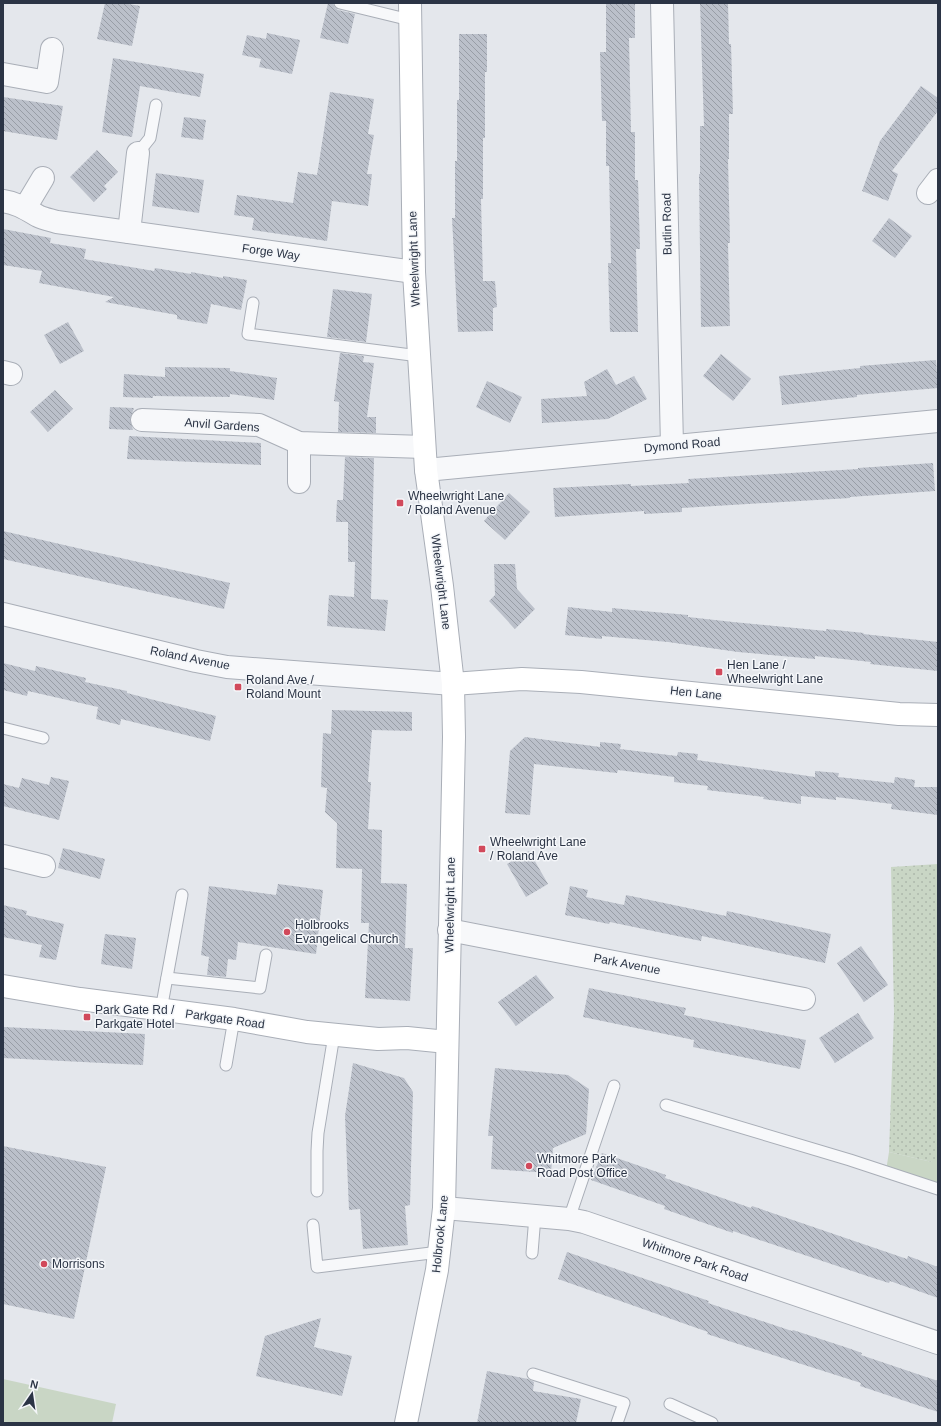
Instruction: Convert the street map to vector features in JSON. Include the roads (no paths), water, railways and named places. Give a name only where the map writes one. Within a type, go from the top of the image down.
[{"type":"street","name":"Butlin Road","points":[[662,3],[672,446]]},
{"type":"street","name":"Wheelwright Lane","points":[[410,12],[414,272],[424,447],[453,684],[454,737],[447,1042]]},
{"type":"street","points":[[3,74],[47,82],[52,49]]},
{"type":"street","points":[[129,232],[138,154]]},
{"type":"street","points":[[25,208],[43,178]]},
{"type":"street","name":"Forge Way","points":[[3,201],[11,202],[40,216],[57,222],[414,272]]},
{"type":"street","name":"Anvil Gardens","points":[[142,420],[260,425],[299,442],[424,447]]},
{"type":"street","name":"Dymond Road","points":[[426,470],[938,421]]},
{"type":"street","points":[[299,442],[299,482]]},
{"type":"street","name":"Roland Avenue","points":[[3,614],[196,661],[227,667],[453,684]]},
{"type":"street","name":"Hen Lane","points":[[453,684],[522,679],[581,682],[899,714],[938,715]]},
{"type":"street","points":[[3,856],[44,866]]},
{"type":"street","name":"Park Avenue","points":[[449,930],[804,999]]},
{"type":"street","name":"Parkgate Road","points":[[3,986],[161,1010],[234,1019],[307,1032],[378,1039],[407,1038],[447,1042]]},
{"type":"street","name":"Holbrook Lane","points":[[406,1423],[429,1311],[439,1252],[444,1208],[447,1042]]},
{"type":"street","name":"Whitmore Park Road","points":[[444,1208],[569,1219],[584,1222],[938,1343]]},
{"type":"lane","points":[[340,3],[410,12]]},
{"type":"lane","points":[[138,154],[150,138],[156,106]]},
{"type":"lane","points":[[253,303],[248,334],[419,356]]},
{"type":"lane","points":[[3,728],[43,738]]},
{"type":"lane","points":[[161,1010],[182,896]]},
{"type":"lane","points":[[167,978],[260,988],[266,955]]},
{"type":"lane","points":[[226,1064],[234,1019]]},
{"type":"lane","points":[[317,1191],[317,1151],[320,1121],[334,1035]]},
{"type":"lane","points":[[569,1219],[614,1086]]},
{"type":"lane","points":[[666,1105],[850,1160],[938,1189]]},
{"type":"lane","points":[[532,1253],[535,1216]]},
{"type":"lane","points":[[313,1225],[317,1267],[439,1252]]},
{"type":"lane","points":[[533,1374],[624,1403],[617,1423]]},
{"type":"lane","points":[[670,1404],[712,1423]]},
{"type":"place","name":"Wheelwright Lane / Roland Avenue","points":[[400,503]]},
{"type":"place","name":"Hen Lane / Wheelwright Lane","points":[[719,672]]},
{"type":"place","name":"Roland Ave / Roland Mount","points":[[238,687]]},
{"type":"place","name":"Wheelwright Lane / Roland Ave","points":[[482,849]]},
{"type":"place","name":"Holbrooks Evangelical Church","points":[[287,932]]},
{"type":"place","name":"Park Gate Rd / Parkgate Hotel","points":[[87,1017]]},
{"type":"place","name":"Whitmore Park Road Post Office","points":[[529,1166]]},
{"type":"place","name":"Morrisons","points":[[44,1264]]}]
